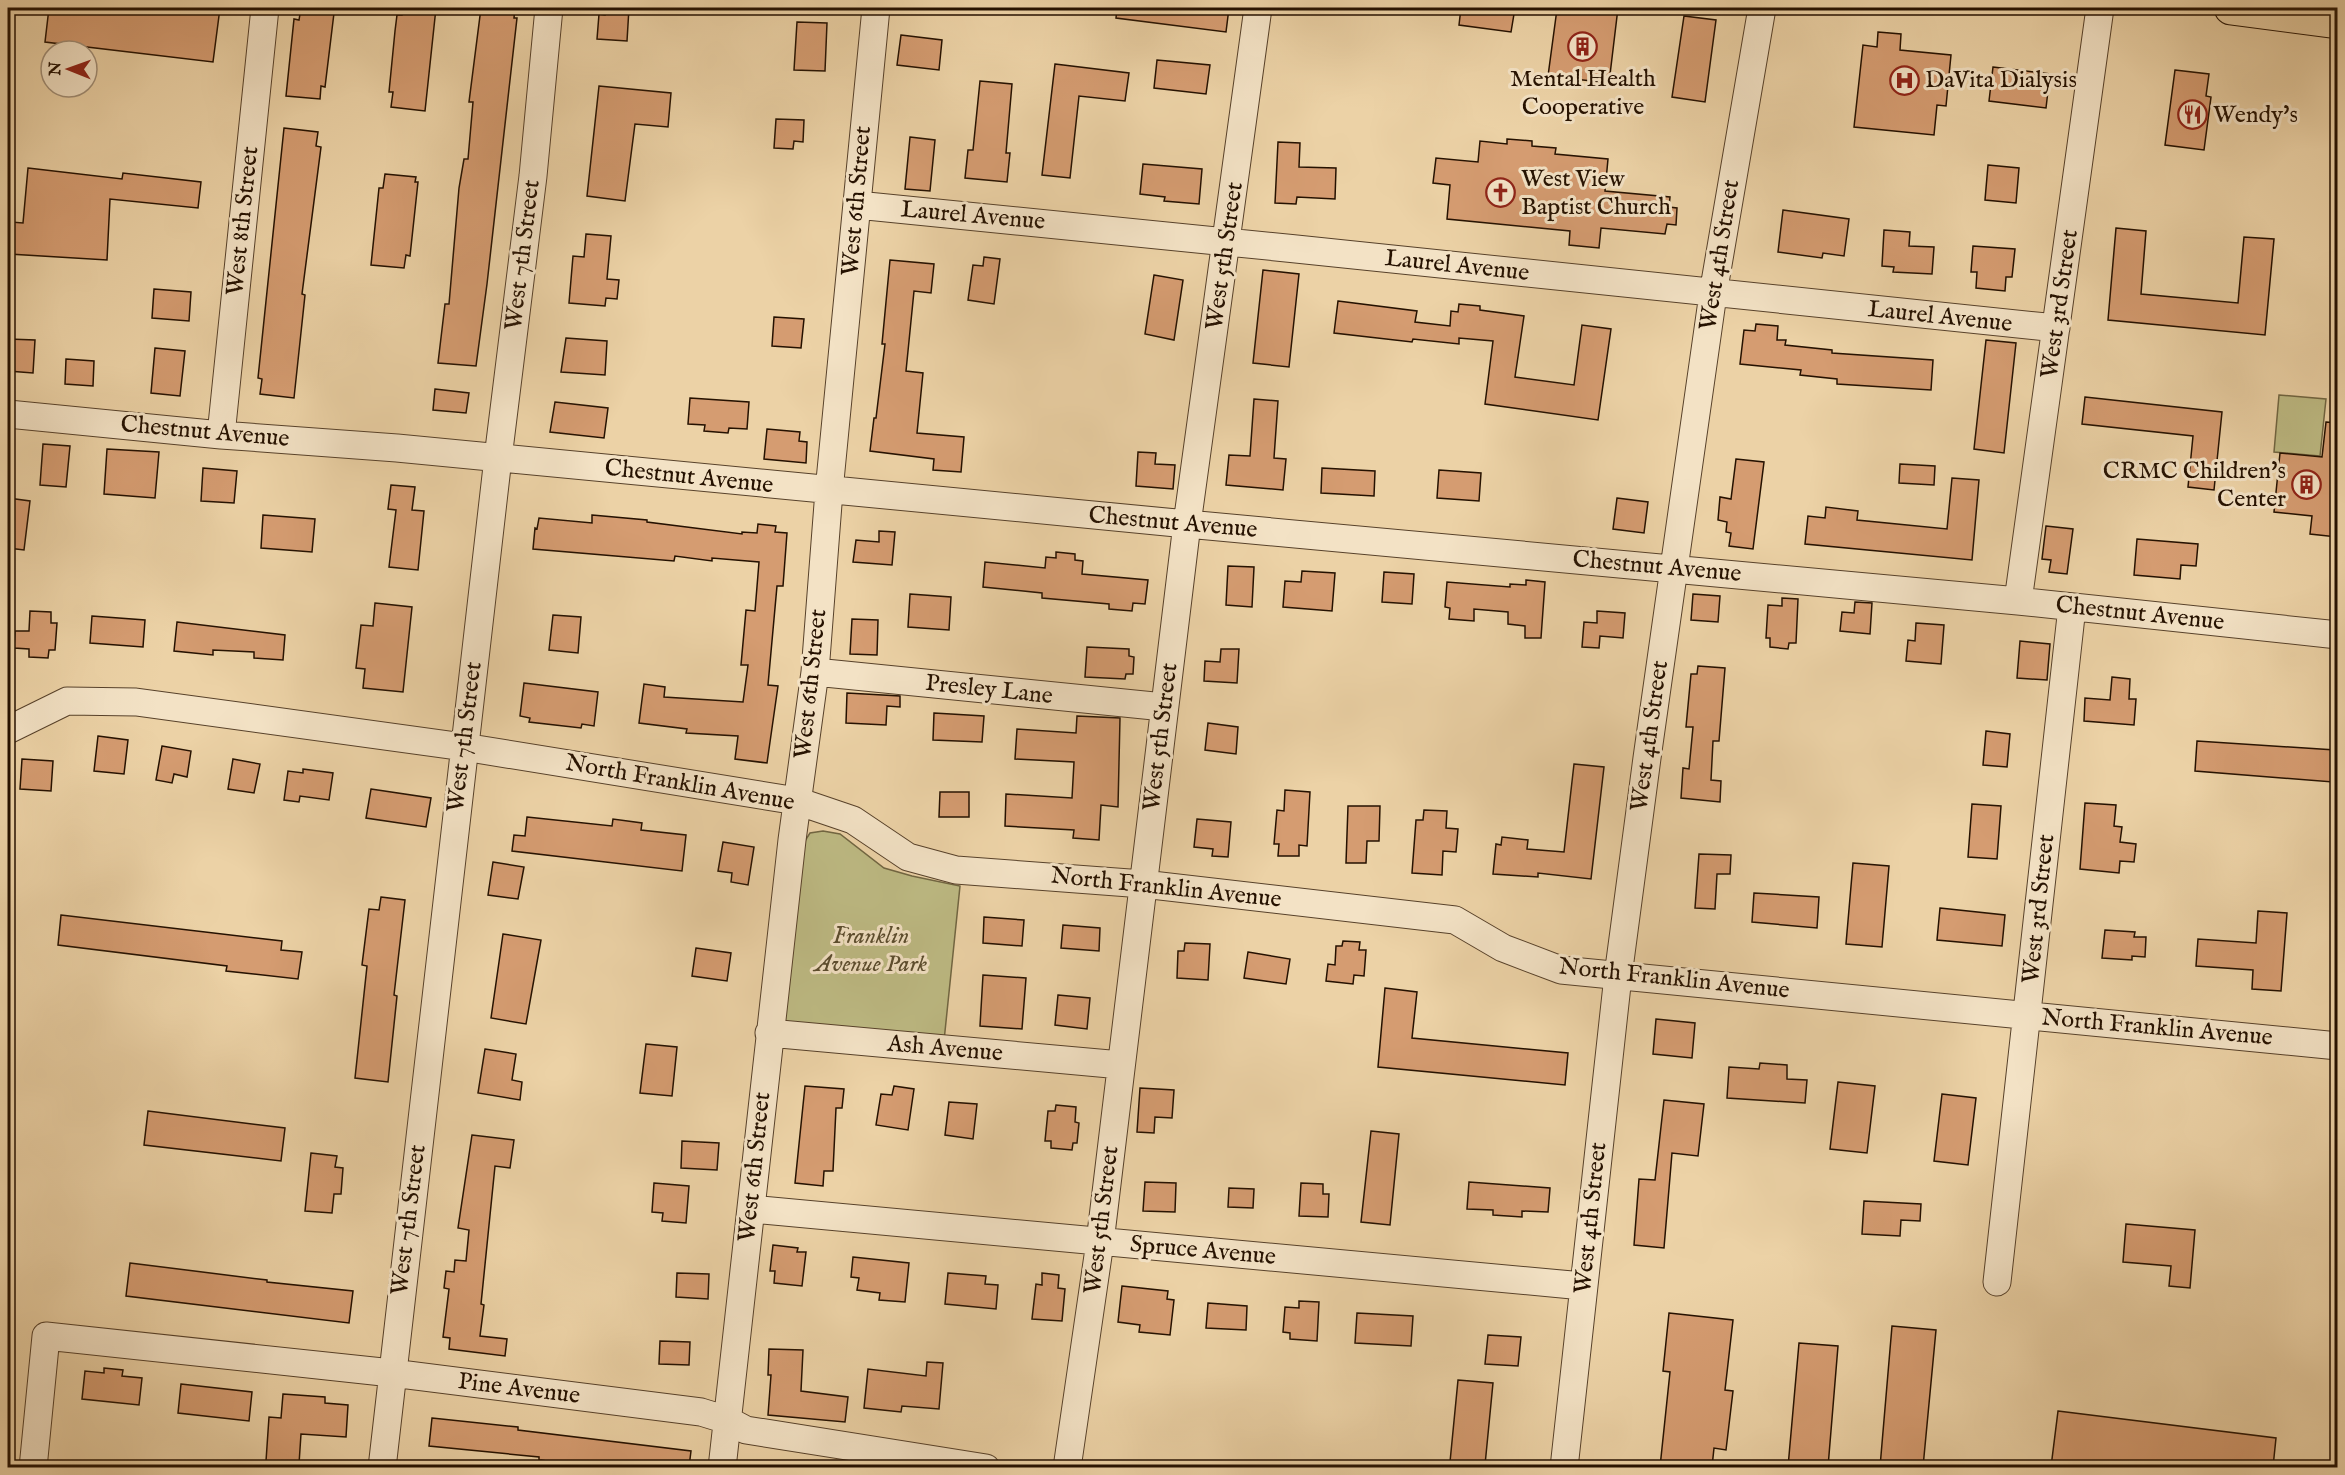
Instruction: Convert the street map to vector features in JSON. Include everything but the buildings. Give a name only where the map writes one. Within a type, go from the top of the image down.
[{"type":"main road","points":[[2231,8],[2337,22]]},
{"type":"street","name":"West 8th Street","points":[[220,435],[265,8]]},
{"type":"street","name":"West 7th Street","points":[[382,1467],[464,747],[533,176],[549,8]]},
{"type":"street","name":"West 6th Street","points":[[722,1467],[770,1033],[814,672],[829,491],[876,8]]},
{"type":"street","name":"West 5th Street","points":[[1067,1467],[1100,1242],[1187,524],[1258,8]]},
{"type":"street","name":"West 4th Street","points":[[1564,1467],[1618,975],[1672,569],[1713,294],[1762,8]]},
{"type":"street","name":"West 3rd Street","points":[[2018,601],[2100,8]]},
{"type":"street","name":"Laurel Avenue","points":[[857,205],[1227,241],[1713,294],[2056,328]]},
{"type":"street","name":"Chestnut Avenue","points":[[8,414],[220,435],[320,441],[829,491],[2018,601],[2337,635]]},
{"type":"street","name":"West 3rd Street","points":[[1997,1282],[2072,607]]},
{"type":"street","name":"Presley Lane","points":[[814,672],[1164,707]]},
{"type":"street","name":"North Franklin Avenue","points":[[8,730],[68,701],[136,702],[464,747],[797,801],[853,820],[908,856],[956,870],[1143,884],[1455,920],[1503,948],[1561,970],[2337,1046]]},
{"type":"street","name":"Ash Avenue","points":[[770,1033],[1121,1065]]},
{"type":"street","name":"Spruce Avenue","points":[[752,1209],[1583,1286]]},
{"type":"street","name":"Pine Avenue","points":[[33,1467],[46,1336],[392,1373],[701,1412],[727,1420],[746,1430],[986,1467]]},
{"type":"green space","points":[[2279,395],[2326,399],[2320,456],[2274,452]]},
{"type":"green space","name":"Franklin Avenue Park","points":[[823,831],[840,834],[884,868],[960,886],[944,1041],[791,1026],[784,1021],[801,847],[810,833]]},
{"type":"place","name":"Mental Health Cooperative","points":[[1583,46]]},
{"type":"place","name":"DaVita Dialysis","points":[[1904,80]]},
{"type":"place","name":"Wendy's","points":[[2192,115]]},
{"type":"place","name":"West View Baptist Church","points":[[1500,193]]},
{"type":"place","name":"CRMC Children's Center","points":[[2307,485]]}]
